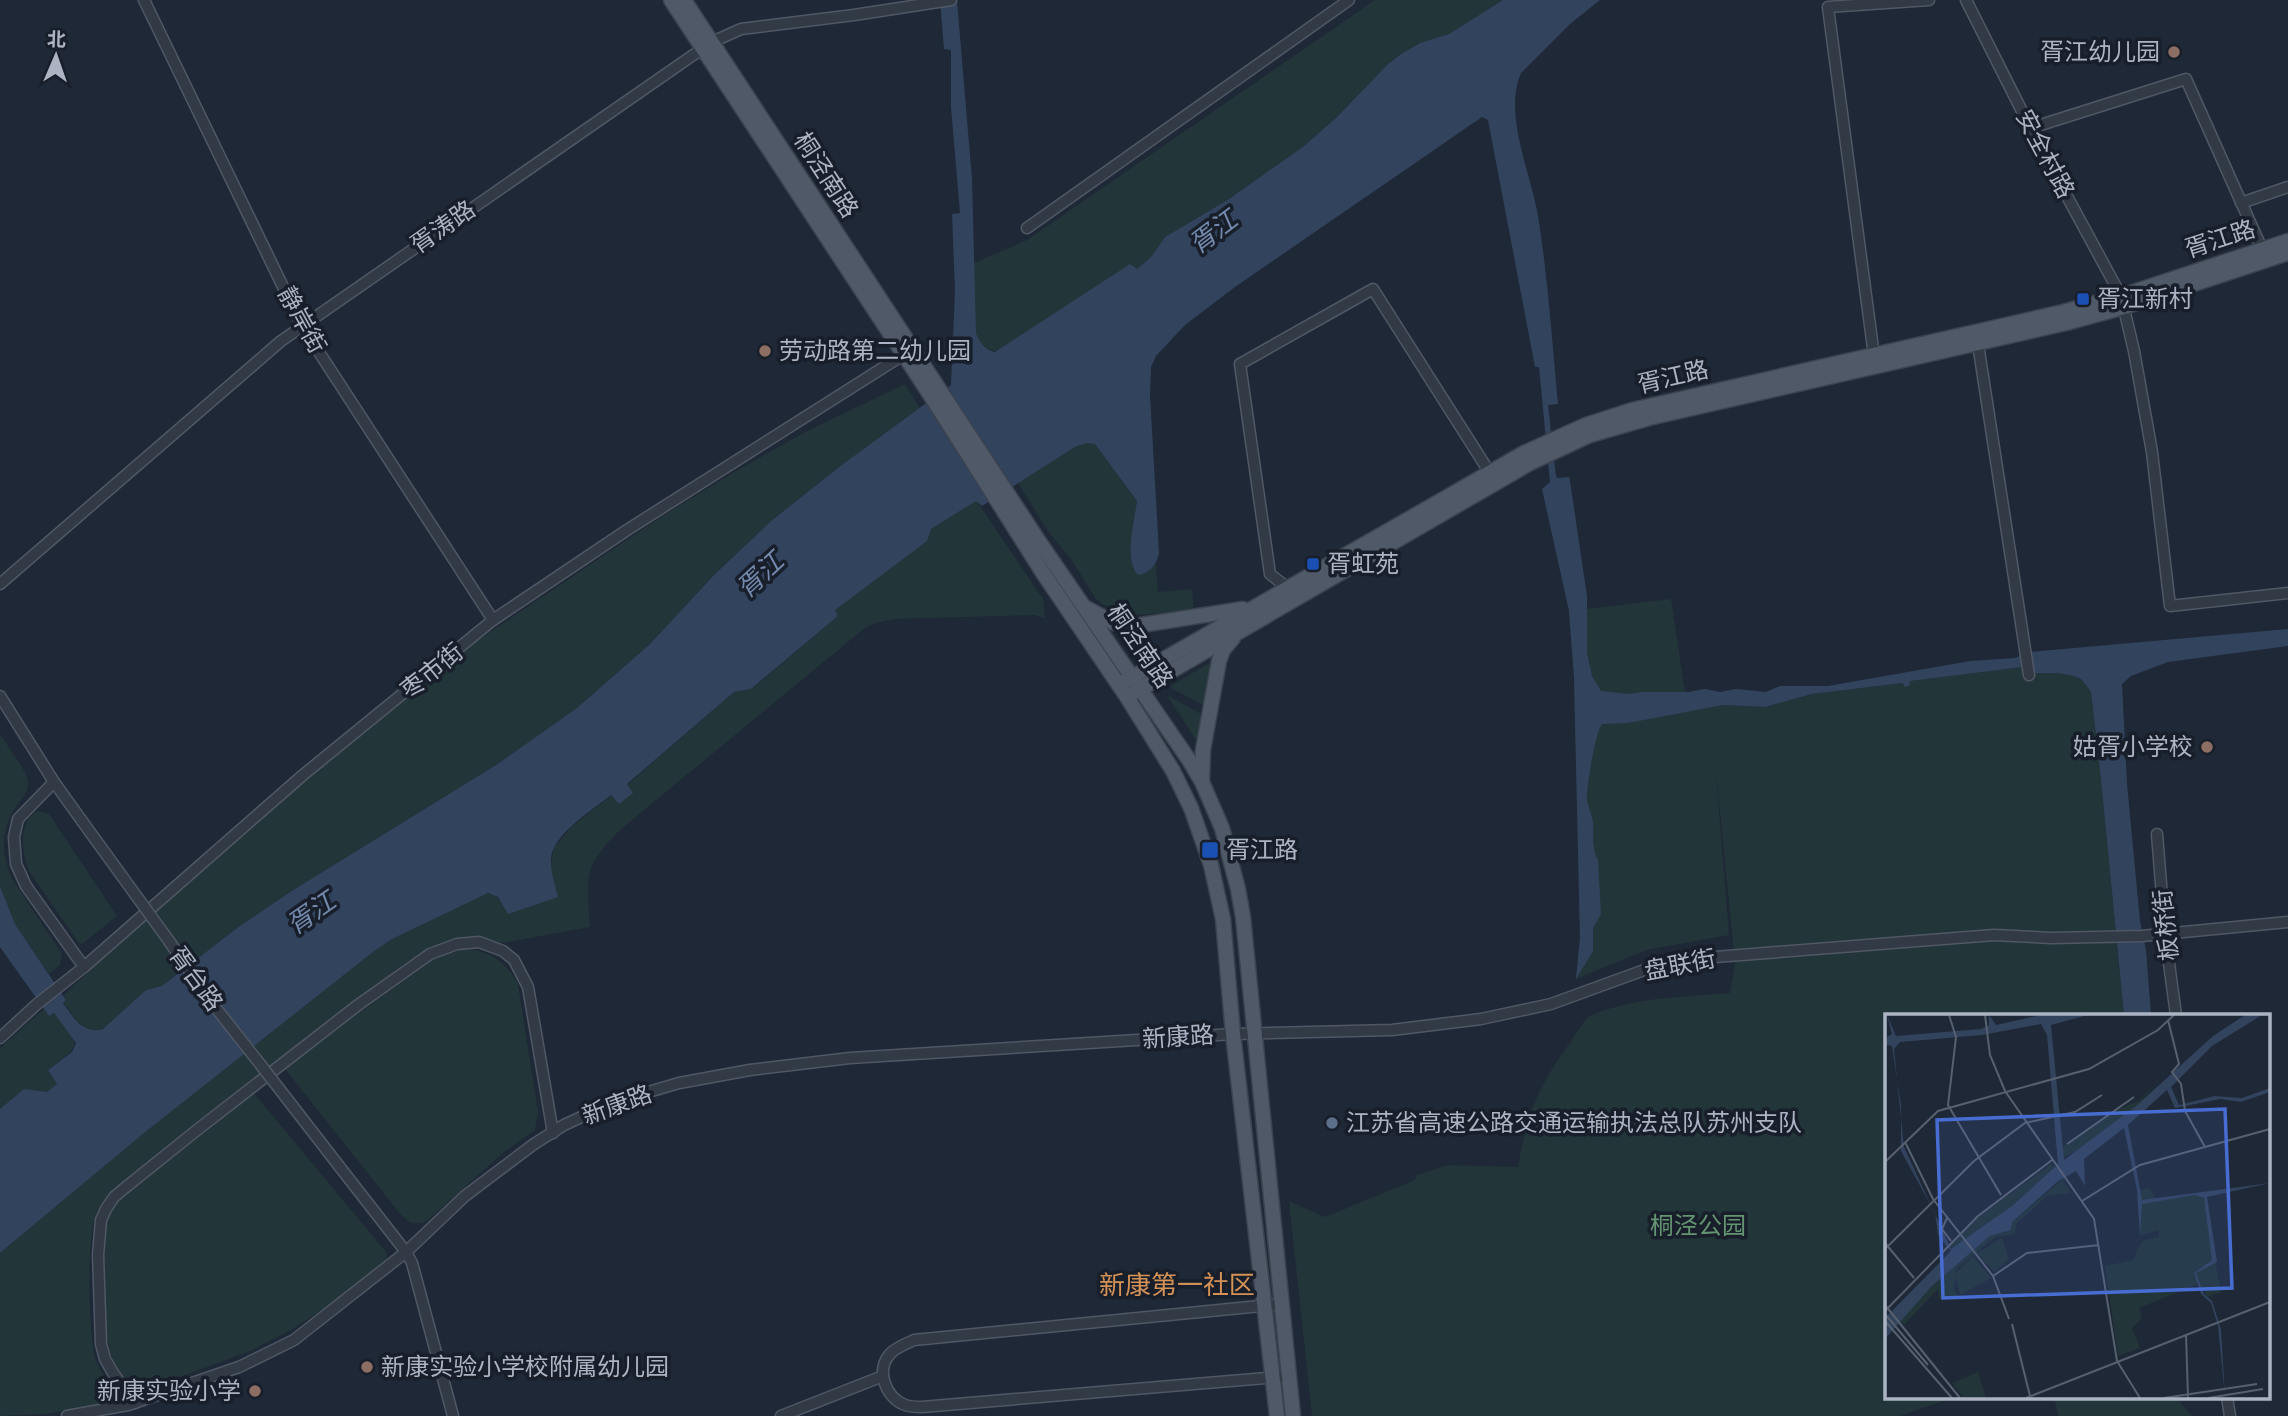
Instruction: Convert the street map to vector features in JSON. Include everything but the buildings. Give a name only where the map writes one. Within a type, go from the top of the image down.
[{"type":"main road","name":"桐泾南路","points":[[671,0],[707,45],[1006,503],[1085,607],[1202,782],[1222,828],[1238,889],[1293,1416]]},
{"type":"main road","name":"桐泾南路","points":[[684,0],[707,45],[903,355],[933,391]]},
{"type":"main road","name":"胥江路","points":[[1602,425],[1639,408],[2123,301],[2288,241]]},
{"type":"main road","name":"胥江路","points":[[1137,683],[1237,633],[1515,466],[1549,440],[1602,425],[1649,418],[1978,344],[2288,253]]},
{"type":"main road","name":"胥江路","points":[[1123,691],[1261,605],[1490,473],[1515,466]]},
{"type":"main road","name":"桐泾南路","points":[[1006,503],[1043,573],[1123,691],[1179,783],[1211,865],[1224,928],[1233,1034],[1277,1416]]},
{"type":"main road","points":[[1085,607],[1117,624],[1139,626],[1261,605]]},
{"type":"main road","points":[[1202,782],[1203,750],[1219,661],[1223,650],[1237,633]]},
{"type":"street","name":"静岸街","points":[[144,0],[302,326],[493,620]]},
{"type":"street","name":"胥涛路","points":[[0,584],[261,358],[302,326],[707,45],[741,29],[951,0]]},
{"type":"street","points":[[1027,228],[1349,0]]},
{"type":"street","points":[[1874,356],[1828,8],[1929,0]]},
{"type":"street","name":"安全村路","points":[[1966,0],[2123,301],[2152,452],[2170,606],[2288,593]]},
{"type":"street","points":[[2031,128],[2186,79],[2262,250]]},
{"type":"street","points":[[2241,203],[2288,187]]},
{"type":"street","points":[[1289,589],[1270,574],[1240,364],[1373,289],[1490,473]]},
{"type":"street","points":[[1978,344],[2029,675]]},
{"type":"street","name":"枣市街","points":[[0,1038],[303,775],[493,620],[627,530],[903,355]]},
{"type":"street","name":"胥台路","points":[[0,696],[54,782],[208,998],[406,1252],[412,1263],[453,1416]]},
{"type":"street","points":[[54,782],[18,819],[14,837],[16,864],[26,886],[84,967]]},
{"type":"street","name":"板桥街","points":[[2157,834],[2165,934],[2176,1014]]},
{"type":"street","name":"盘联街","points":[[1254,1034],[1392,1030],[1481,1019],[1551,1004],[1647,969],[1714,957],[1994,935],[2052,938],[2142,936],[2288,922]]},
{"type":"street","points":[[135,1403],[113,1373],[101,1344],[98,1234],[106,1209],[114,1197],[197,1130],[358,1005],[430,954],[457,944],[479,943],[503,951],[514,960],[528,987],[553,1133]]},
{"type":"street","name":"新康路","points":[[67,1416],[135,1403],[239,1367],[295,1340],[406,1252],[465,1196],[508,1163],[588,1114],[645,1093],[679,1083],[762,1068],[850,1058],[1254,1034]]},
{"type":"street","points":[[1281,1304],[914,1340],[889,1354],[883,1364],[883,1376],[884,1385],[893,1396],[905,1405],[922,1407],[1289,1376]]},
{"type":"street","points":[[781,1416],[883,1376]]},
{"type":"street","points":[[2227,1398],[2230,1416]]},
{"type":"green space","points":[[1375,0],[1503,0],[1449,34],[1420,43],[1401,54],[1304,146],[1229,199],[1165,237],[1151,257],[1136,270],[997,351],[982,345],[977,336],[974,319],[974,263],[1027,240]]},
{"type":"green space","points":[[905,384],[920,408],[771,521],[714,575],[650,644],[577,708],[496,765],[290,892],[237,928],[162,986],[146,990],[107,1027],[96,1031],[86,1029],[77,1021],[63,1002],[66,1000],[64,995],[159,905],[322,765],[474,643],[661,517],[736,471],[807,431]]},
{"type":"green space","points":[[1087,443],[1095,444],[1137,501],[1131,545],[1142,574],[1156,564],[1158,592],[1192,589],[1194,611],[1132,615],[1102,604],[1047,530],[1018,483],[1075,447]]},
{"type":"green space","points":[[976,500],[1043,599],[1045,618],[1035,615],[896,619],[865,628],[608,842],[593,864],[590,874],[590,927],[503,943],[460,937],[430,947],[398,968],[116,1188],[100,1207],[93,1225],[91,1243],[90,1310],[93,1349],[101,1371],[123,1400],[46,1414],[0,1416],[0,1253],[143,1133],[373,952],[392,939],[483,894],[494,894],[502,903],[551,863],[554,848],[570,828],[612,795],[632,792],[627,785],[734,692],[752,689],[838,616],[834,610],[931,529]]},
{"type":"green space","name":"桐泾公园","points":[[1671,599],[1685,692],[1705,689],[1710,707],[1765,707],[1812,694],[1903,683],[1903,687],[1909,686],[1909,681],[2024,667],[2025,673],[2074,676],[2081,679],[2091,692],[2124,1014],[1885,1014],[1885,1398],[1951,1398],[1900,1416],[1312,1416],[1289,1201],[1325,1217],[1415,1180],[1417,1175],[1448,1165],[1518,1167],[1530,1115],[1543,1085],[1589,1017],[1608,1009],[1642,1001],[1730,993],[1735,963],[1716,771],[1729,935],[1646,950],[1576,979],[1580,938],[1574,677],[1569,611]]},
{"type":"green space","points":[[1213,661],[1205,706],[1171,688],[1172,685]]},
{"type":"green space","points":[[1168,697],[1203,715],[1198,741]]},
{"type":"green space","points":[[0,734],[28,781],[27,791],[5,831],[5,858],[11,877],[62,954],[60,965],[49,974],[15,924],[0,886]]},
{"type":"green space","points":[[38,811],[49,814],[117,916],[82,944],[29,871],[23,847],[24,830],[31,816]]},
{"type":"green space","points":[[464,949],[481,952],[496,959],[508,969],[518,984],[538,1112],[535,1130],[503,1153],[429,1219],[423,1223],[411,1223],[401,1215],[285,1069],[436,958]]},
{"type":"green space","points":[[44,1009],[49,1016],[54,1013],[69,1032],[73,1039],[73,1049],[48,1070],[57,1084],[47,1092],[0,1109],[0,1048]]},
{"type":"green space","points":[[253,1092],[387,1253],[386,1265],[377,1275],[291,1330],[250,1351],[140,1392],[126,1382],[116,1366],[109,1345],[102,1275],[102,1236],[106,1221],[121,1199]]},
{"type":"green space","points":[[2054,1398],[2178,1398],[2192,1416],[2058,1416]]},
{"type":"water","name":"胥江","points":[[940,0],[957,1],[972,179],[976,333],[983,345],[995,352],[1130,264],[1137,269],[1151,257],[1165,237],[1229,199],[1304,146],[1401,54],[1420,43],[1449,34],[1503,0],[1600,0],[1570,24],[1521,73],[1516,89],[1515,107],[1520,144],[1535,199],[1547,286],[1558,404],[1548,405],[1556,476],[1569,477],[1570,481],[1587,596],[1587,653],[1592,676],[1601,691],[1628,694],[1705,689],[1720,692],[1736,689],[1766,692],[1780,686],[1828,686],[1970,661],[2015,658],[2030,652],[2288,629],[2288,646],[2168,662],[2131,676],[2122,684],[2127,784],[2151,1014],[2124,1014],[2091,692],[2081,679],[2074,676],[2024,673],[2023,667],[1910,681],[1909,686],[1904,687],[1903,683],[1812,694],[1765,707],[1723,705],[1628,723],[1602,724],[1592,760],[1587,800],[1598,860],[1601,914],[1593,928],[1593,951],[1576,979],[1580,938],[1574,677],[1569,611],[1542,489],[1550,482],[1539,367],[1535,367],[1488,120],[1482,117],[1235,287],[1185,325],[1156,356],[1151,367],[1150,395],[1159,553],[1150,570],[1139,575],[1136,573],[1131,557],[1137,501],[1095,444],[1087,443],[1075,447],[982,506],[976,501],[931,529],[927,541],[835,610],[838,616],[751,689],[734,692],[627,784],[633,793],[619,804],[611,795],[567,831],[559,840],[551,858],[558,897],[508,914],[498,897],[488,893],[392,939],[144,1133],[0,1253],[0,1109],[24,1089],[47,1092],[57,1084],[48,1070],[72,1052],[76,1043],[54,1013],[49,1016],[0,947],[0,886],[15,924],[66,1000],[63,1003],[79,1024],[90,1029],[103,1029],[146,990],[162,986],[237,928],[290,892],[496,765],[577,708],[650,644],[714,575],[771,521],[951,385],[955,290],[952,214],[960,213],[951,107],[951,50],[944,49]]},
{"type":"place","name":"胥江幼儿园","points":[[2174,52]]},
{"type":"place","name":"胥江新村","points":[[2083,299]]},
{"type":"place","name":"劳动路第二幼儿园","points":[[765,351]]},
{"type":"place","name":"胥虹苑","points":[[1313,564]]},
{"type":"place","name":"姑胥小学校","points":[[2207,747]]},
{"type":"place","name":"胥江路","points":[[1210,850]]},
{"type":"place","name":"江苏省高速公路交通运输执法总队苏州支队","points":[[1332,1123]]},
{"type":"place","name":"新康实验小学校附属幼儿园","points":[[367,1367]]},
{"type":"place","name":"新康实验小学","points":[[255,1391]]},
{"type":"district","name":"新康第一社区","points":[[1177,1285]]}]
